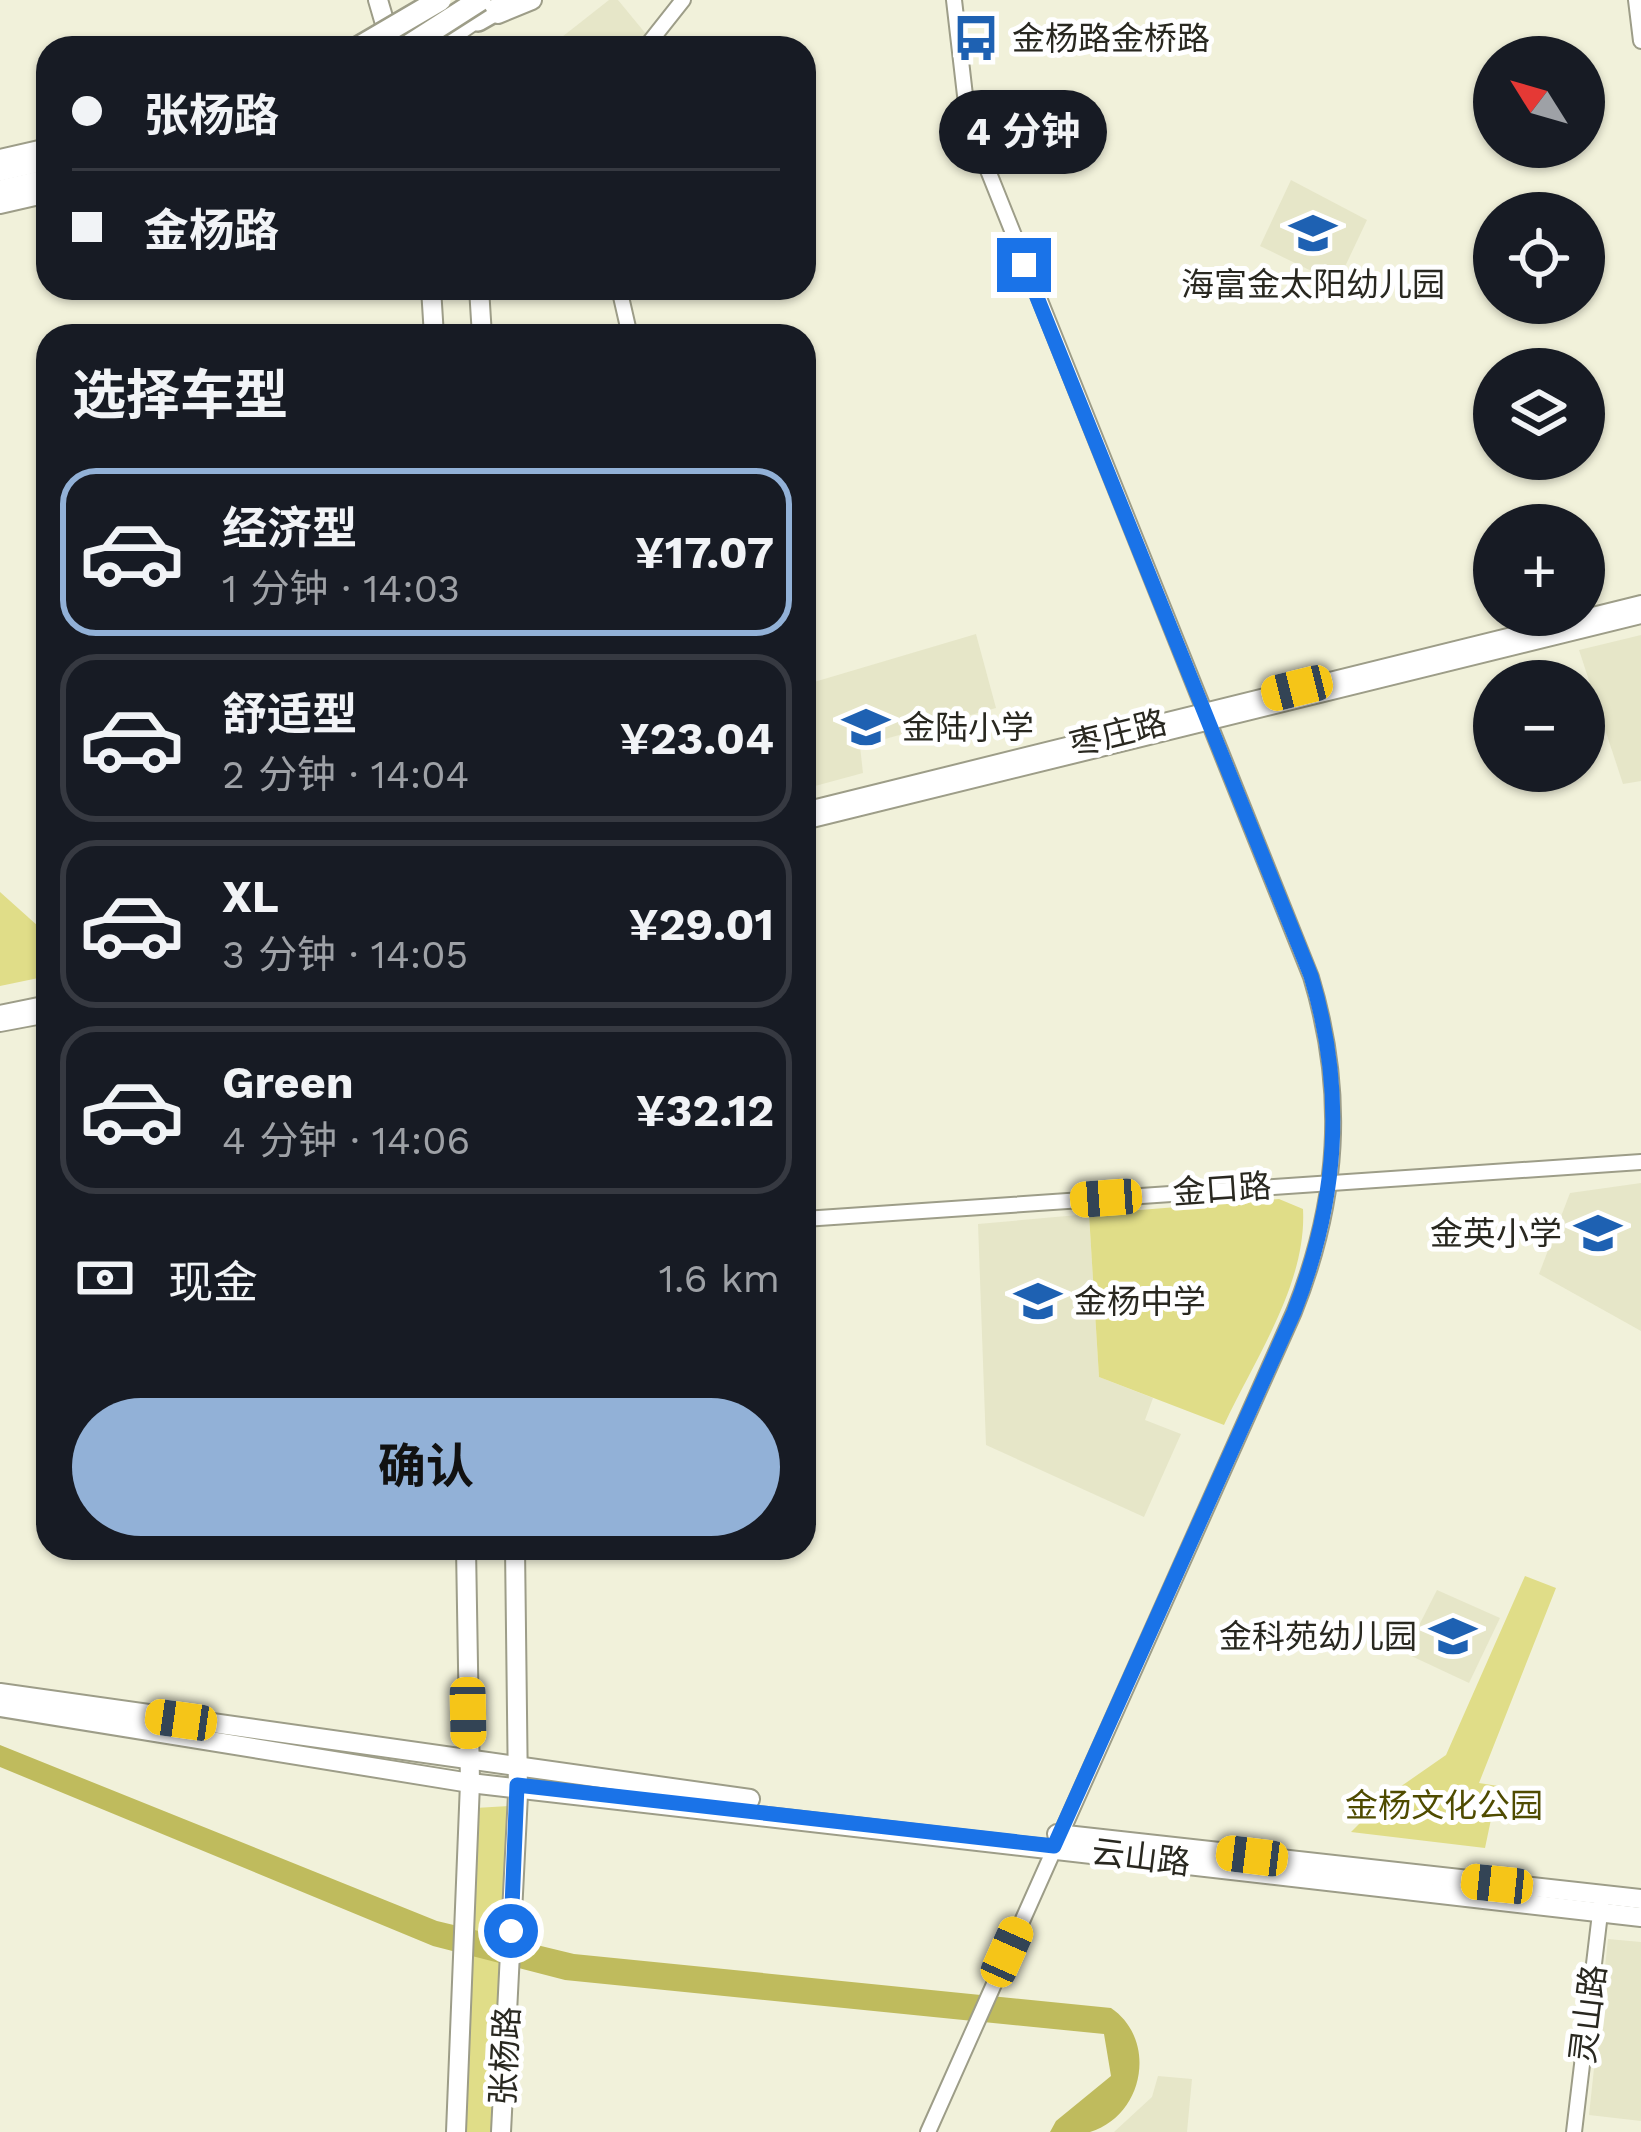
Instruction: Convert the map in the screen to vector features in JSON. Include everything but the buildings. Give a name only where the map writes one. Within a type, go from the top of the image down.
[{"type":"highway","points":[[378,36],[440,0]]},
{"type":"highway","points":[[412,36],[513,0]]},
{"type":"highway","points":[[0,170],[36,164]]},
{"type":"highway","points":[[0,191],[36,183]]},
{"type":"main road","points":[[378,0],[391,36]]},
{"type":"main road","points":[[399,36],[423,0]]},
{"type":"main road","points":[[423,0],[430,36]]},
{"type":"main road","points":[[407,36],[461,0]]},
{"type":"main road","points":[[448,36],[498,0]]},
{"type":"main road","points":[[479,10],[532,0]]},
{"type":"main road","points":[[0,159],[36,151]]},
{"type":"main road","points":[[0,182],[36,167]]},
{"type":"main road","points":[[0,204],[36,196]]},
{"type":"main road","name":"张杨路","points":[[457,2132],[470,1783],[466,1560]]},
{"type":"main road","name":"张杨路","points":[[501,2132],[517,1777],[514,1560]]},
{"type":"main road","name":"云山路","points":[[0,1693],[469,1762],[517,1777],[1601,1904],[1641,1917]]},
{"type":"main road","name":"云山路","points":[[0,1707],[470,1783],[517,1777]]},
{"type":"main road","name":"云山路","points":[[1601,1904],[1641,1899]]},
{"type":"street","points":[[654,36],[683,0]]},
{"type":"street","points":[[928,2132],[1294,1312],[1324,1224],[1332,1181],[1334,1076],[1326,1025],[977,143],[966,104],[954,0]]},
{"type":"street","points":[[1636,0],[1641,41]]},
{"type":"street","name":"枣庄路","points":[[816,819],[1641,603]]},
{"type":"street","name":"枣庄路","points":[[816,807],[1641,616]]},
{"type":"street","points":[[0,1013],[36,1006]]},
{"type":"street","points":[[0,1024],[36,1017]]},
{"type":"street","name":"金口路","points":[[816,1218],[1641,1162]]},
{"type":"street","name":"灵山路","points":[[1574,2132],[1601,1904]]},
{"type":"shaded area","points":[[609,0],[618,0],[646,34],[645,36],[563,36]]},
{"type":"shaded area","name":"海富金太阳幼儿园","points":[[1291,180],[1367,220],[1341,275],[1328,279],[1260,246]]},
{"type":"shaded area","name":"金陆小学","points":[[976,634],[996,708],[860,746],[863,773],[816,786],[816,681]]},
{"type":"shaded area","points":[[1641,635],[1641,781],[1623,784],[1605,729],[1605,660],[1582,660],[1579,650]]},
{"type":"shaded area","name":"金英小学","points":[[1641,1183],[1641,1331],[1539,1274],[1570,1193]]},
{"type":"shaded area","name":"金杨中学","points":[[1089,1214],[1099,1377],[1153,1398],[1145,1420],[1181,1434],[1144,1517],[986,1445],[978,1224]]},
{"type":"shaded area","name":"金科苑幼儿园","points":[[1437,1590],[1500,1618],[1469,1683],[1405,1653]]},
{"type":"shaded area","points":[[0,1745],[437,1921],[574,1954],[1111,2008],[1135,2039],[1139,2057],[1133,2094],[1123,2110],[1090,2132],[1050,2132],[1056,2121],[1111,2076],[1104,2034],[565,1980],[433,1946],[0,1767]]},
{"type":"shaded area","points":[[1608,1939],[1641,1942],[1641,2121],[1589,2115]]},
{"type":"shaded area","points":[[1158,2076],[1192,2079],[1187,2132],[1114,2132],[1152,2097]]},
{"type":"green space","points":[[0,892],[36,924],[36,978],[0,986]]},
{"type":"green space","points":[[1279,1199],[1303,1209],[1297,1265],[1277,1320],[1224,1425],[1099,1377],[1089,1214]]},
{"type":"green space","name":"金杨文化公园","points":[[1525,1576],[1556,1588],[1479,1783],[1498,1786],[1485,1848],[1351,1832],[1387,1796],[1446,1755]]},
{"type":"green space","points":[[509,1806],[491,2132],[461,2132],[475,1808]]},
{"type":"place","name":"金杨路金桥路","points":[[976,38]]},
{"type":"place","name":"海富金太阳幼儿园","points":[[1313,233]]},
{"type":"place","name":"金陆小学","points":[[866,727]]},
{"type":"place","name":"金英小学","points":[[1598,1233]]},
{"type":"place","name":"金杨中学","points":[[1038,1301]]},
{"type":"place","name":"金科苑幼儿园","points":[[1453,1636]]},
{"type":"route","points":[[511,1931],[517,1785],[1054,1846],[1310,1270],[1332,1181],[1334,1076],[1326,1025],[1311,976],[1024,265]]}]
